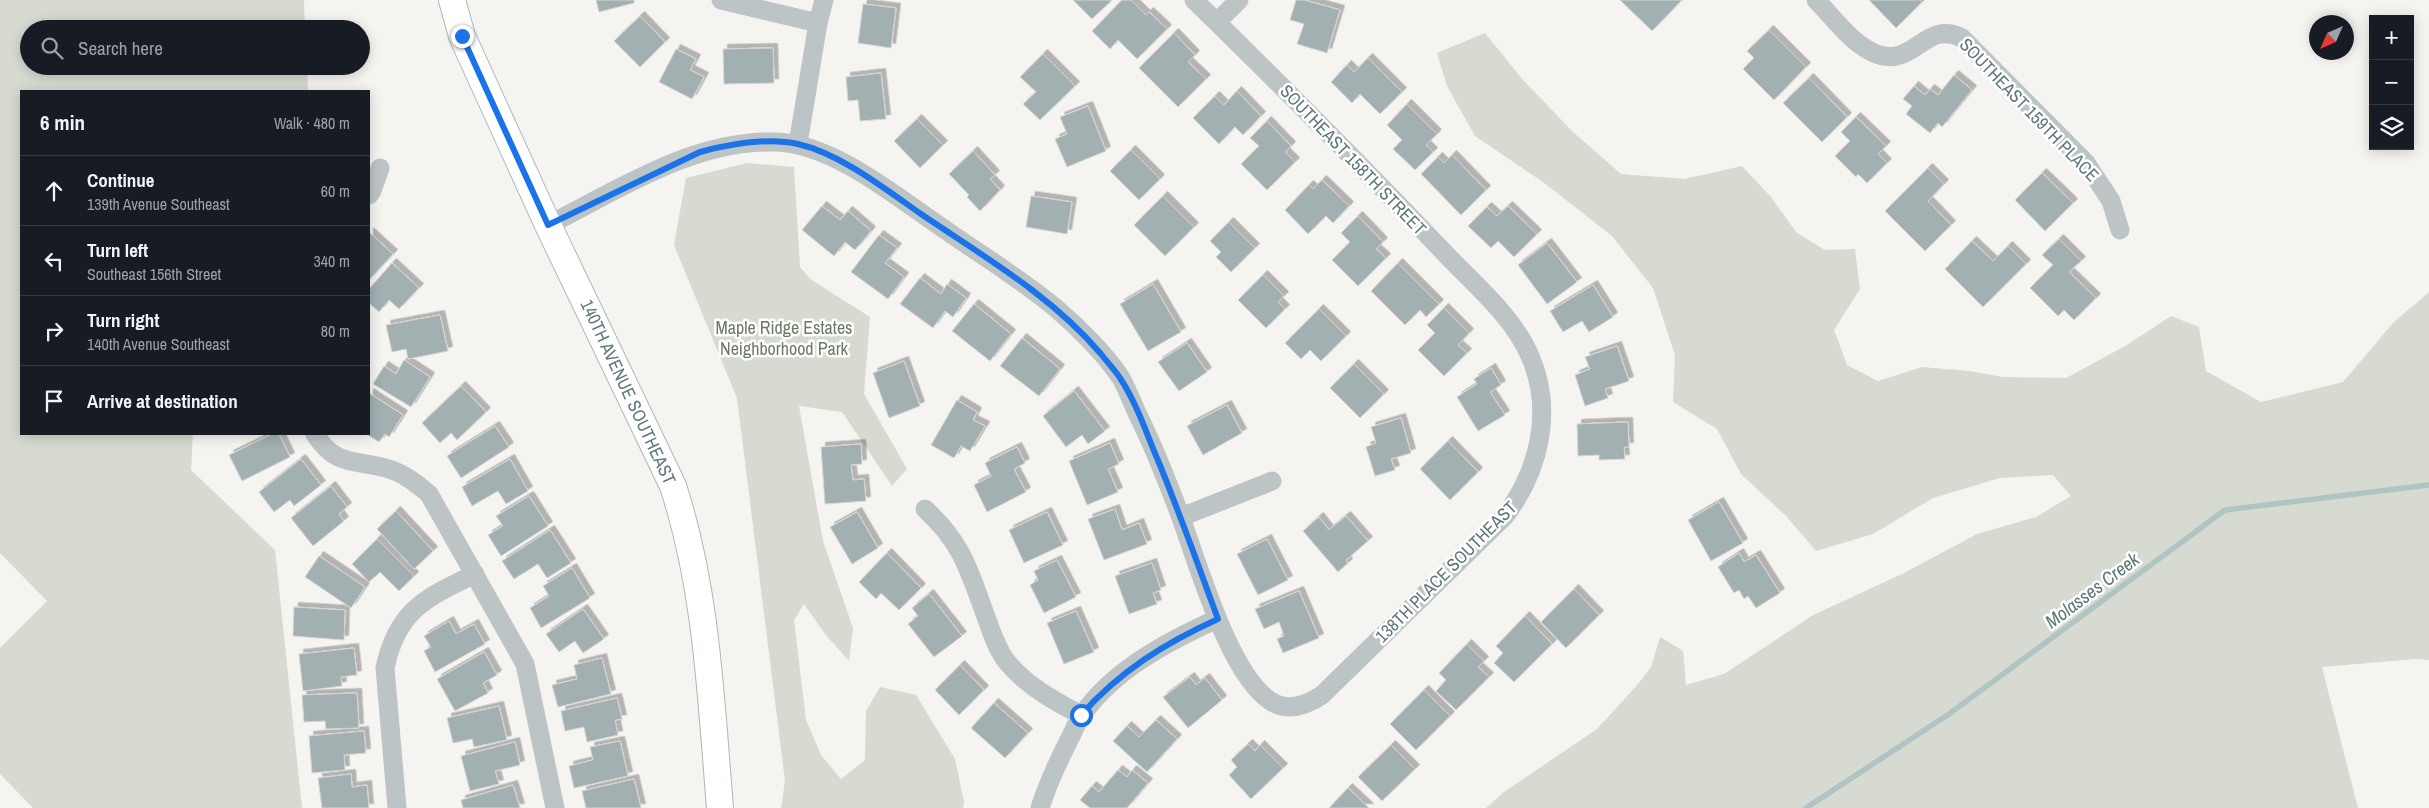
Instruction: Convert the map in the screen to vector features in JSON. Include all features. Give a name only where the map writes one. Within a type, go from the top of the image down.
[{"type":"main road","name":"140TH AVENUE SOUTHEAST","points":[[452,0],[462,36],[548,225],[673,486],[688,531],[698,586],[720,808]]},
{"type":"street","points":[[721,0],[818,23]]},
{"type":"street","points":[[798,144],[818,23],[824,0]]},
{"type":"street","name":"SOUTHEAST 158TH STREET","points":[[1194,0],[1374,180],[1510,322]]},
{"type":"street","points":[[1217,22],[1239,0]]},
{"type":"street","name":"SOUTHEAST 159TH PLACE","points":[[1816,0],[1857,41],[1868,50],[1879,55],[1903,56],[1940,32],[1950,32],[1962,38],[2086,163],[2111,200],[2120,230]]},
{"type":"street","points":[[548,225],[700,152],[723,146],[757,142],[798,144],[816,150],[866,177],[988,259],[1058,310],[1091,343],[1120,378],[1147,434],[1181,516],[1218,619],[1177,638],[1145,658],[1116,680],[1081,715],[1046,786],[1040,808]]},
{"type":"street","points":[[370,194],[380,168]]},
{"type":"street","name":"138TH PLACE SOUTHEAST","points":[[1218,619],[1232,650],[1257,689],[1273,703],[1283,707],[1299,707],[1322,695],[1505,516],[1519,498],[1534,465],[1542,423],[1537,375],[1522,339],[1510,322]]},
{"type":"street","points":[[316,435],[323,447],[337,458],[390,469],[409,477],[429,494],[525,664],[555,808]]},
{"type":"street","points":[[1181,516],[1272,481]]},
{"type":"street","points":[[925,509],[945,527],[956,542],[995,641],[1006,661],[1038,691],[1081,715]]},
{"type":"street","points":[[397,808],[385,668],[389,647],[403,620],[429,597],[475,574]]},
{"type":"green space","points":[[0,0],[304,0],[305,20],[20,20],[20,75],[307,75],[308,90],[20,90],[20,435],[193,435],[191,470],[275,550],[302,808],[33,808],[0,774],[0,648],[47,601],[0,553]]},
{"type":"green space","points":[[1485,33],[1523,80],[1572,131],[1621,174],[1684,179],[1742,166],[1770,196],[1797,233],[1825,250],[1855,249],[1860,289],[1834,330],[1847,365],[1878,381],[1922,367],[1969,371],[2003,377],[2066,378],[2127,345],[2171,316],[2199,327],[2206,371],[2261,402],[2343,382],[2393,323],[2429,292],[2429,660],[2415,659],[2322,667],[2358,808],[1486,808],[1504,792],[1597,729],[1651,667],[1660,637],[1683,651],[1686,685],[1724,674],[1813,615],[1904,573],[1977,534],[2036,517],[2071,496],[2053,475],[2000,478],[1933,498],[1873,534],[1816,551],[1786,516],[1741,474],[1717,429],[1673,402],[1675,355],[1653,288],[1612,236],[1543,182],[1475,136],[1447,86],[1437,53]]},
{"type":"green space","name":"Maple Ridge Estates Neighborhood Park","points":[[747,163],[794,167],[800,267],[810,279],[870,317],[864,394],[907,469],[892,486],[842,412],[799,406],[823,541],[853,628],[849,661],[825,634],[804,604],[794,620],[806,720],[821,755],[841,779],[865,760],[866,711],[880,687],[916,695],[955,759],[964,802],[963,808],[781,808],[785,781],[737,398],[674,245],[686,178]]},
{"type":"building","points":[[596,0],[634,0],[634,3],[599,12]]},
{"type":"building","points":[[1073,0],[1112,0],[1092,19]]},
{"type":"building","points":[[1122,0],[1131,0],[1146,15],[1149,12],[1167,29],[1137,59],[1118,40],[1110,49],[1092,31]]},
{"type":"building","points":[[1296,0],[1304,0],[1340,10],[1327,53],[1297,44],[1304,24],[1290,20]]},
{"type":"building","points":[[1620,0],[1680,0],[1681,1],[1652,31]]},
{"type":"building","points":[[1869,0],[1920,0],[1922,2],[1896,28]]},
{"type":"building","points":[[863,4],[896,8],[891,48],[858,43]]},
{"type":"building","points":[[640,16],[665,42],[640,67],[614,41]]},
{"type":"building","points":[[1769,30],[1806,67],[1774,100],[1743,69],[1754,58],[1747,51]]},
{"type":"building","points":[[1174,33],[1195,55],[1188,62],[1206,79],[1178,107],[1139,68]]},
{"type":"building","points":[[773,48],[774,83],[724,84],[723,49]]},
{"type":"building","points":[[676,49],[696,59],[690,70],[704,77],[692,99],[659,82]]},
{"type":"building","points":[[1043,54],[1075,86],[1040,120],[1023,104],[1036,92],[1020,77]]},
{"type":"building","points":[[1368,58],[1402,92],[1380,114],[1360,94],[1352,103],[1331,82],[1347,65],[1354,72]]},
{"type":"building","points":[[881,73],[886,119],[860,121],[858,100],[848,101],[846,77]]},
{"type":"building","points":[[1954,75],[1972,90],[1942,127],[1938,123],[1930,133],[1906,114],[1912,106],[1903,99],[1914,86],[1925,95],[1930,89],[1938,95]]},
{"type":"building","points":[[1809,78],[1847,117],[1822,142],[1783,103]]},
{"type":"building","points":[[1237,91],[1261,116],[1243,135],[1235,127],[1219,144],[1193,118],[1215,96],[1224,105]]},
{"type":"building","points":[[1407,104],[1437,134],[1426,145],[1433,152],[1415,170],[1393,149],[1402,140],[1387,125]]},
{"type":"building","points":[[1088,106],[1106,151],[1067,167],[1055,139],[1067,134],[1060,117]]},
{"type":"building","points":[[1856,117],[1886,146],[1878,154],[1887,163],[1867,183],[1858,174],[1856,177],[1835,156],[1850,141],[1841,132]]},
{"type":"building","points":[[917,119],[943,145],[920,168],[894,141]]},
{"type":"building","points":[[1267,121],[1291,146],[1285,152],[1295,162],[1267,190],[1241,164],[1259,146],[1250,138]]},
{"type":"building","points":[[1131,150],[1160,179],[1139,200],[1110,171]]},
{"type":"building","points":[[973,151],[995,175],[990,179],[1000,190],[980,211],[967,197],[969,195],[949,174]]},
{"type":"building","points":[[1452,155],[1486,190],[1461,215],[1421,174],[1438,157],[1444,163]]},
{"type":"building","points":[[1928,168],[1944,184],[1928,201],[1951,225],[1925,251],[1885,211]]},
{"type":"building","points":[[2042,173],[2073,203],[2045,231],[2015,200]]},
{"type":"building","points":[[1322,180],[1349,206],[1333,223],[1326,216],[1308,234],[1285,210],[1309,185],[1313,189]]},
{"type":"building","points":[[1031,196],[1072,202],[1067,234],[1026,227]]},
{"type":"building","points":[[1163,196],[1194,227],[1165,256],[1134,225]]},
{"type":"building","points":[[822,206],[840,220],[848,211],[871,231],[855,250],[845,242],[834,256],[802,230]]},
{"type":"building","points":[[1508,206],[1537,234],[1514,257],[1498,241],[1491,248],[1468,226],[1487,207],[1497,216]]},
{"type":"building","points":[[1358,216],[1383,242],[1376,249],[1386,258],[1358,286],[1332,260],[1350,242],[1341,233]]},
{"type":"building","points":[[1229,222],[1255,248],[1231,272],[1216,257],[1221,252],[1210,241]]},
{"type":"building","points":[[370,233],[393,254],[370,279]]},
{"type":"building","points":[[879,235],[897,248],[885,263],[904,277],[888,299],[851,272]]},
{"type":"building","points":[[2059,239],[2081,261],[2069,272],[2096,298],[2074,320],[2064,310],[2058,316],[2030,288],[2053,265],[2042,255]]},
{"type":"building","points":[[1972,241],[1993,261],[2008,246],[2026,264],[1983,307],[1945,269]]},
{"type":"building","points":[[1547,243],[1577,282],[1547,304],[1518,265]]},
{"type":"building","points":[[392,263],[419,288],[399,309],[389,300],[379,312],[370,304],[370,288]]},
{"type":"building","points":[[1398,263],[1439,304],[1426,317],[1420,310],[1405,325],[1371,291]]},
{"type":"building","points":[[1263,275],[1284,296],[1278,302],[1285,309],[1266,328],[1238,300]]},
{"type":"building","points":[[920,278],[941,294],[947,284],[966,298],[953,317],[945,311],[933,328],[900,304]]},
{"type":"building","points":[[1153,284],[1181,332],[1148,351],[1120,304]]},
{"type":"building","points":[[1593,285],[1613,317],[1589,332],[1582,321],[1563,332],[1550,311]]},
{"type":"building","points":[[974,304],[1011,334],[990,361],[952,331]]},
{"type":"building","points":[[1444,308],[1469,333],[1458,345],[1467,353],[1444,376],[1418,350],[1435,333],[1427,325]]},
{"type":"building","points":[[1319,309],[1346,336],[1321,361],[1310,350],[1301,359],[1285,343]]},
{"type":"building","points":[[440,315],[448,351],[408,359],[406,349],[392,352],[386,325]]},
{"type":"building","points":[[1022,338],[1060,369],[1039,396],[1000,366]]},
{"type":"building","points":[[1187,343],[1207,372],[1179,391],[1158,362]]},
{"type":"building","points":[[1617,346],[1629,381],[1605,389],[1608,398],[1585,406],[1575,375],[1590,369],[1585,357]]},
{"type":"building","points":[[404,360],[430,377],[411,407],[373,384],[384,366],[396,374]]},
{"type":"building","points":[[904,361],[920,406],[889,418],[873,373]]},
{"type":"building","points":[[1354,364],[1384,394],[1360,418],[1330,388]]},
{"type":"building","points":[[1491,368],[1501,385],[1490,392],[1505,415],[1478,431],[1457,397],[1477,384],[1474,379]]},
{"type":"building","points":[[461,386],[486,412],[457,440],[451,433],[440,443],[422,423]]},
{"type":"building","points":[[1074,391],[1105,431],[1088,444],[1082,435],[1066,447],[1043,416]]},
{"type":"building","points":[[370,394],[403,415],[389,437],[385,434],[379,442],[368,435],[370,435]]},
{"type":"building","points":[[957,400],[977,412],[973,420],[985,426],[970,451],[961,446],[954,458],[931,445]]},
{"type":"building","points":[[1227,405],[1242,433],[1203,455],[1187,426]]},
{"type":"building","points":[[1401,418],[1411,453],[1391,459],[1395,470],[1375,476],[1366,447],[1376,443],[1371,427]]},
{"type":"building","points":[[1628,422],[1629,447],[1624,447],[1625,459],[1599,460],[1599,455],[1578,456],[1577,424]]},
{"type":"building","points":[[495,426],[509,447],[461,478],[447,456]]},
{"type":"building","points":[[270,435],[279,435],[290,457],[242,481],[229,455]]},
{"type":"building","points":[[1448,441],[1478,472],[1450,500],[1420,469]]},
{"type":"building","points":[[1110,443],[1119,464],[1108,469],[1118,492],[1087,505],[1069,461]]},
{"type":"building","points":[[861,444],[862,464],[851,465],[853,480],[864,479],[866,501],[825,504],[821,447]]},
{"type":"building","points":[[1017,447],[1025,463],[1014,469],[1026,492],[987,512],[974,485],[991,476],[985,463]]},
{"type":"building","points":[[301,459],[321,485],[294,506],[290,500],[274,512],[259,492]]},
{"type":"building","points":[[510,459],[528,491],[506,504],[498,491],[472,506],[462,487]]},
{"type":"building","points":[[331,486],[347,507],[339,514],[344,521],[313,546],[291,518]]},
{"type":"building","points":[[529,496],[548,526],[501,556],[488,535],[503,526],[496,516]]},
{"type":"building","points":[[1719,502],[1743,543],[1711,561],[1688,520]]},
{"type":"building","points":[[1115,509],[1122,530],[1139,523],[1147,544],[1104,560],[1088,519]]},
{"type":"building","points":[[396,511],[433,551],[414,569],[377,529]]},
{"type":"building","points":[[857,512],[878,548],[852,564],[830,527]]},
{"type":"building","points":[[1047,512],[1063,545],[1024,563],[1009,530]]},
{"type":"building","points":[[1346,516],[1368,541],[1346,560],[1348,563],[1338,572],[1303,531],[1319,517],[1329,530]]},
{"type":"building","points":[[550,530],[571,563],[547,578],[538,564],[514,579],[502,561]]},
{"type":"building","points":[[377,539],[414,576],[399,591],[380,572],[369,582],[352,564]]},
{"type":"building","points":[[1267,539],[1288,580],[1258,595],[1237,554]]},
{"type":"building","points":[[887,553],[921,588],[899,610],[881,593],[876,599],[859,582]]},
{"type":"building","points":[[1739,553],[1744,562],[1756,555],[1780,593],[1756,608],[1748,596],[1744,599],[1739,590],[1734,593],[1718,567]]},
{"type":"building","points":[[319,556],[365,587],[351,608],[305,577]]},
{"type":"building","points":[[1057,560],[1076,597],[1044,613],[1030,585],[1038,580],[1034,571]]},
{"type":"building","points":[[1152,563],[1161,590],[1153,593],[1157,604],[1129,614],[1115,576]]},
{"type":"building","points":[[572,568],[590,598],[541,628],[530,608],[549,596],[543,586]]},
{"type":"building","points":[[1574,589],[1599,615],[1566,648],[1541,622]]},
{"type":"building","points":[[1299,591],[1319,638],[1283,653],[1277,639],[1284,636],[1279,622],[1264,629],[1255,609]]},
{"type":"building","points":[[929,594],[962,636],[934,657],[908,624],[918,616],[912,608]]},
{"type":"building","points":[[294,607],[345,610],[344,640],[293,636]]},
{"type":"building","points":[[583,609],[604,639],[583,653],[575,641],[559,652],[546,634]]},
{"type":"building","points":[[1076,611],[1094,652],[1064,664],[1047,623]]},
{"type":"building","points":[[1525,616],[1552,644],[1514,682],[1494,663],[1503,653],[1496,646]]},
{"type":"building","points":[[449,621],[456,634],[474,624],[485,644],[435,672],[424,651],[431,647],[424,636]]},
{"type":"building","points":[[1467,644],[1484,661],[1478,667],[1489,677],[1456,710],[1436,691],[1446,680],[1439,673]]},
{"type":"building","points":[[354,648],[357,675],[341,677],[342,686],[303,691],[299,654]]},
{"type":"building","points":[[484,652],[497,675],[483,683],[488,693],[455,711],[437,679]]},
{"type":"building","points":[[602,658],[611,694],[558,707],[552,685],[577,679],[574,665]]},
{"type":"building","points":[[960,665],[984,690],[959,715],[935,690]]},
{"type":"building","points":[[1190,677],[1196,685],[1205,678],[1222,700],[1188,728],[1163,697]]},
{"type":"building","points":[[1424,690],[1450,716],[1416,750],[1390,724]]},
{"type":"building","points":[[357,693],[359,728],[326,729],[325,721],[304,722],[302,695]]},
{"type":"building","points":[[617,698],[622,719],[615,720],[618,735],[587,742],[584,727],[565,731],[561,711]]},
{"type":"building","points":[[994,703],[1028,733],[1005,758],[971,728]]},
{"type":"building","points":[[499,706],[507,740],[474,747],[472,739],[453,743],[447,718]]},
{"type":"building","points":[[1156,720],[1177,739],[1147,772],[1113,741],[1127,726],[1139,737]]},
{"type":"building","points":[[364,731],[366,753],[344,755],[345,770],[312,773],[309,736]]},
{"type":"building","points":[[620,741],[628,776],[574,788],[569,766],[593,760],[590,747]]},
{"type":"building","points":[[515,742],[520,765],[495,771],[499,784],[470,791],[461,756]]},
{"type":"building","points":[[1248,744],[1255,751],[1260,745],[1283,768],[1251,799],[1229,775],[1237,767],[1231,760]]},
{"type":"building","points":[[1391,745],[1415,769],[1382,801],[1358,777]]},
{"type":"building","points":[[1118,770],[1127,777],[1132,770],[1148,783],[1127,808],[1090,808],[1080,800],[1092,786],[1099,792]]},
{"type":"building","points":[[351,774],[352,787],[367,785],[369,808],[322,808],[318,778]]},
{"type":"building","points":[[634,779],[641,808],[586,808],[582,791]]},
{"type":"building","points":[[513,785],[520,808],[463,808],[461,800]]},
{"type":"building","points":[[1348,788],[1369,808],[1329,808]]},
{"type":"waterway","name":"Molasses Creek","points":[[1806,808],[1949,714],[2225,510],[2429,485]]},
{"type":"route","points":[[462,36],[548,225],[677,161],[700,152],[723,146],[757,142],[798,144],[816,150],[866,177],[988,259],[1058,310],[1091,343],[1120,378],[1147,434],[1181,516],[1218,619],[1177,638],[1145,658],[1116,680],[1081,715]]}]
